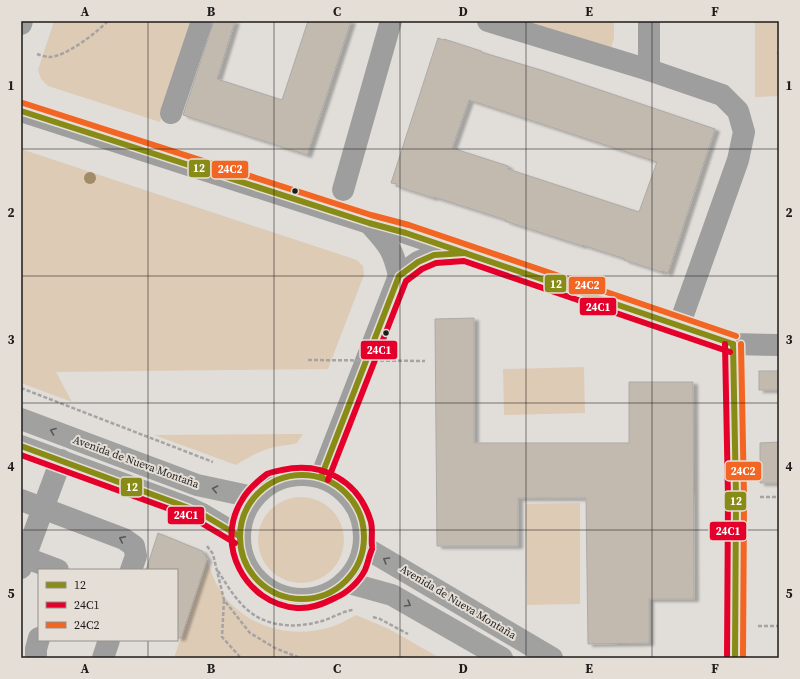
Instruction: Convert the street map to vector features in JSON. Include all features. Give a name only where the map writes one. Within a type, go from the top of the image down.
[{"type":"main road","name":"Avenida de Nueva Montaña","points":[[21,419],[197,486],[253,497]]},
{"type":"main road","points":[[21,446],[202,514],[239,536]]},
{"type":"main road","points":[[296,475],[321,477],[340,488],[355,504],[363,525],[364,547],[358,566],[345,582],[328,594],[307,600],[286,598],[267,590],[251,575],[242,557],[239,536],[242,515],[253,497],[272,482],[296,475]]},
{"type":"main road","name":"Avenida de Nueva Montaña","points":[[364,547],[552,658]]},
{"type":"main road","points":[[345,582],[392,595],[502,658]]},
{"type":"street","points":[[172,113],[202,21]]},
{"type":"street","points":[[343,190],[391,21]]},
{"type":"street","points":[[488,21],[649,70],[722,95],[738,111],[744,132],[738,160],[679,326]]},
{"type":"street","points":[[649,21],[649,70]]},
{"type":"street","points":[[21,111],[369,223],[406,233],[733,344],[779,345]]},
{"type":"street","points":[[321,477],[399,276],[396,259],[388,243],[369,223]]},
{"type":"street","points":[[399,276],[418,262],[434,255],[465,253]]},
{"type":"street","points":[[733,344],[736,497],[736,658]]},
{"type":"street","points":[[54,569],[22,560],[61,460]]},
{"type":"street","points":[[21,500],[124,539],[134,546],[136,556],[131,569]]},
{"type":"street","points":[[36,658],[38,641]]},
{"type":"street","points":[[103,658],[109,641]]},
{"type":"path","points":[[37,54],[49,57],[65,52],[98,32],[108,21]]},
{"type":"path","points":[[308,360],[425,361]]},
{"type":"path","points":[[216,568],[234,595],[250,612],[264,620],[283,625],[304,626],[326,620],[352,610],[359,612]]},
{"type":"path","points":[[224,600],[222,637],[241,658]]},
{"type":"path","points":[[366,614],[380,619],[413,637]]},
{"type":"shaded area","points":[[54,21],[192,21],[160,122],[48,86],[41,79],[38,70]]},
{"type":"shaded area","points":[[523,21],[614,21],[614,38],[611,48]]},
{"type":"shaded area","points":[[755,21],[779,21],[779,96],[755,97]]},
{"type":"shaded area","points":[[21,149],[357,260],[363,266],[364,275],[328,369],[56,372],[72,402],[21,383]]},
{"type":"shaded area","points":[[584,367],[585,413],[504,415],[503,369]]},
{"type":"shaded area","points":[[303,434],[297,443],[267,449],[236,465],[154,435]]},
{"type":"shaded area","points":[[301,497],[318,500],[332,509],[341,523],[344,540],[341,557],[332,571],[318,580],[301,583],[284,580],[270,571],[261,557],[258,540],[261,523],[270,509],[284,500]]},
{"type":"shaded area","points":[[580,503],[580,604],[527,605],[526,504]]},
{"type":"shaded area","points":[[207,560],[215,581],[222,593],[232,605],[244,615],[271,628],[301,632],[316,630],[331,627],[356,615],[389,629],[440,658],[174,658]]},
{"type":"building","points":[[214,21],[235,21],[217,79],[282,100],[308,21],[351,21],[307,155],[183,115]]},
{"type":"building","points":[[438,38],[544,71],[715,129],[668,273],[396,186],[397,184],[391,183]],"holes":[[[469,100],[657,162],[639,212],[508,169],[508,166],[452,148]]]},
{"type":"building","points":[[474,318],[474,443],[629,443],[629,382],[693,382],[694,599],[649,599],[649,643],[588,644],[586,498],[518,498],[518,546],[437,546],[435,319]]},
{"type":"building","points":[[759,371],[779,371],[779,390],[759,390]]},
{"type":"building","points":[[779,442],[779,483],[760,483],[760,443]]},
{"type":"building","points":[[158,533],[202,551],[207,559],[181,638],[178,638],[178,569],[146,569]]},
{"type":"transit line","name":"24C2","points":[[23,103],[371,215],[409,225],[736,336]]},
{"type":"transit line","name":"12","points":[[21,111],[369,223],[406,233],[733,344]]},
{"type":"transit line","name":"12","points":[[321,477],[399,276],[418,262],[434,255],[465,253]]},
{"type":"transit line","name":"24C1","points":[[328,480],[406,281],[422,269],[436,263],[464,261],[730,352]]},
{"type":"transit line","name":"24C1","points":[[725,344],[728,497],[727,658]]},
{"type":"transit line","name":"12","points":[[733,344],[736,497],[735,658]]},
{"type":"transit line","name":"24C2","points":[[741,344],[744,497],[743,658]]},
{"type":"transit line","name":"12","points":[[21,446],[189,508],[239,536]]},
{"type":"transit line","name":"24C1","points":[[21,455],[186,515],[235,543]]},
{"type":"transit line","name":"24C1","points":[[372,546],[371,522],[358,495],[337,477],[312,469],[297,468],[282,470],[264,476],[250,489],[242,500],[234,517],[231,535],[233,552],[240,569],[249,584],[263,596],[279,604],[297,608],[307,608],[321,604],[348,590],[356,583],[362,574],[372,549]]},
{"type":"transit line","name":"12","points":[[302,475],[314,476],[326,480],[337,485],[346,493],[354,502],[359,513],[363,525],[364,537],[363,549],[359,561],[354,572],[346,581],[337,589],[326,594],[314,598],[302,599],[290,598],[278,594],[267,589],[258,581],[250,572],[245,561],[241,549],[240,537],[241,525],[245,513],[250,502],[258,493],[267,485],[278,480],[290,476],[302,475]]}]
